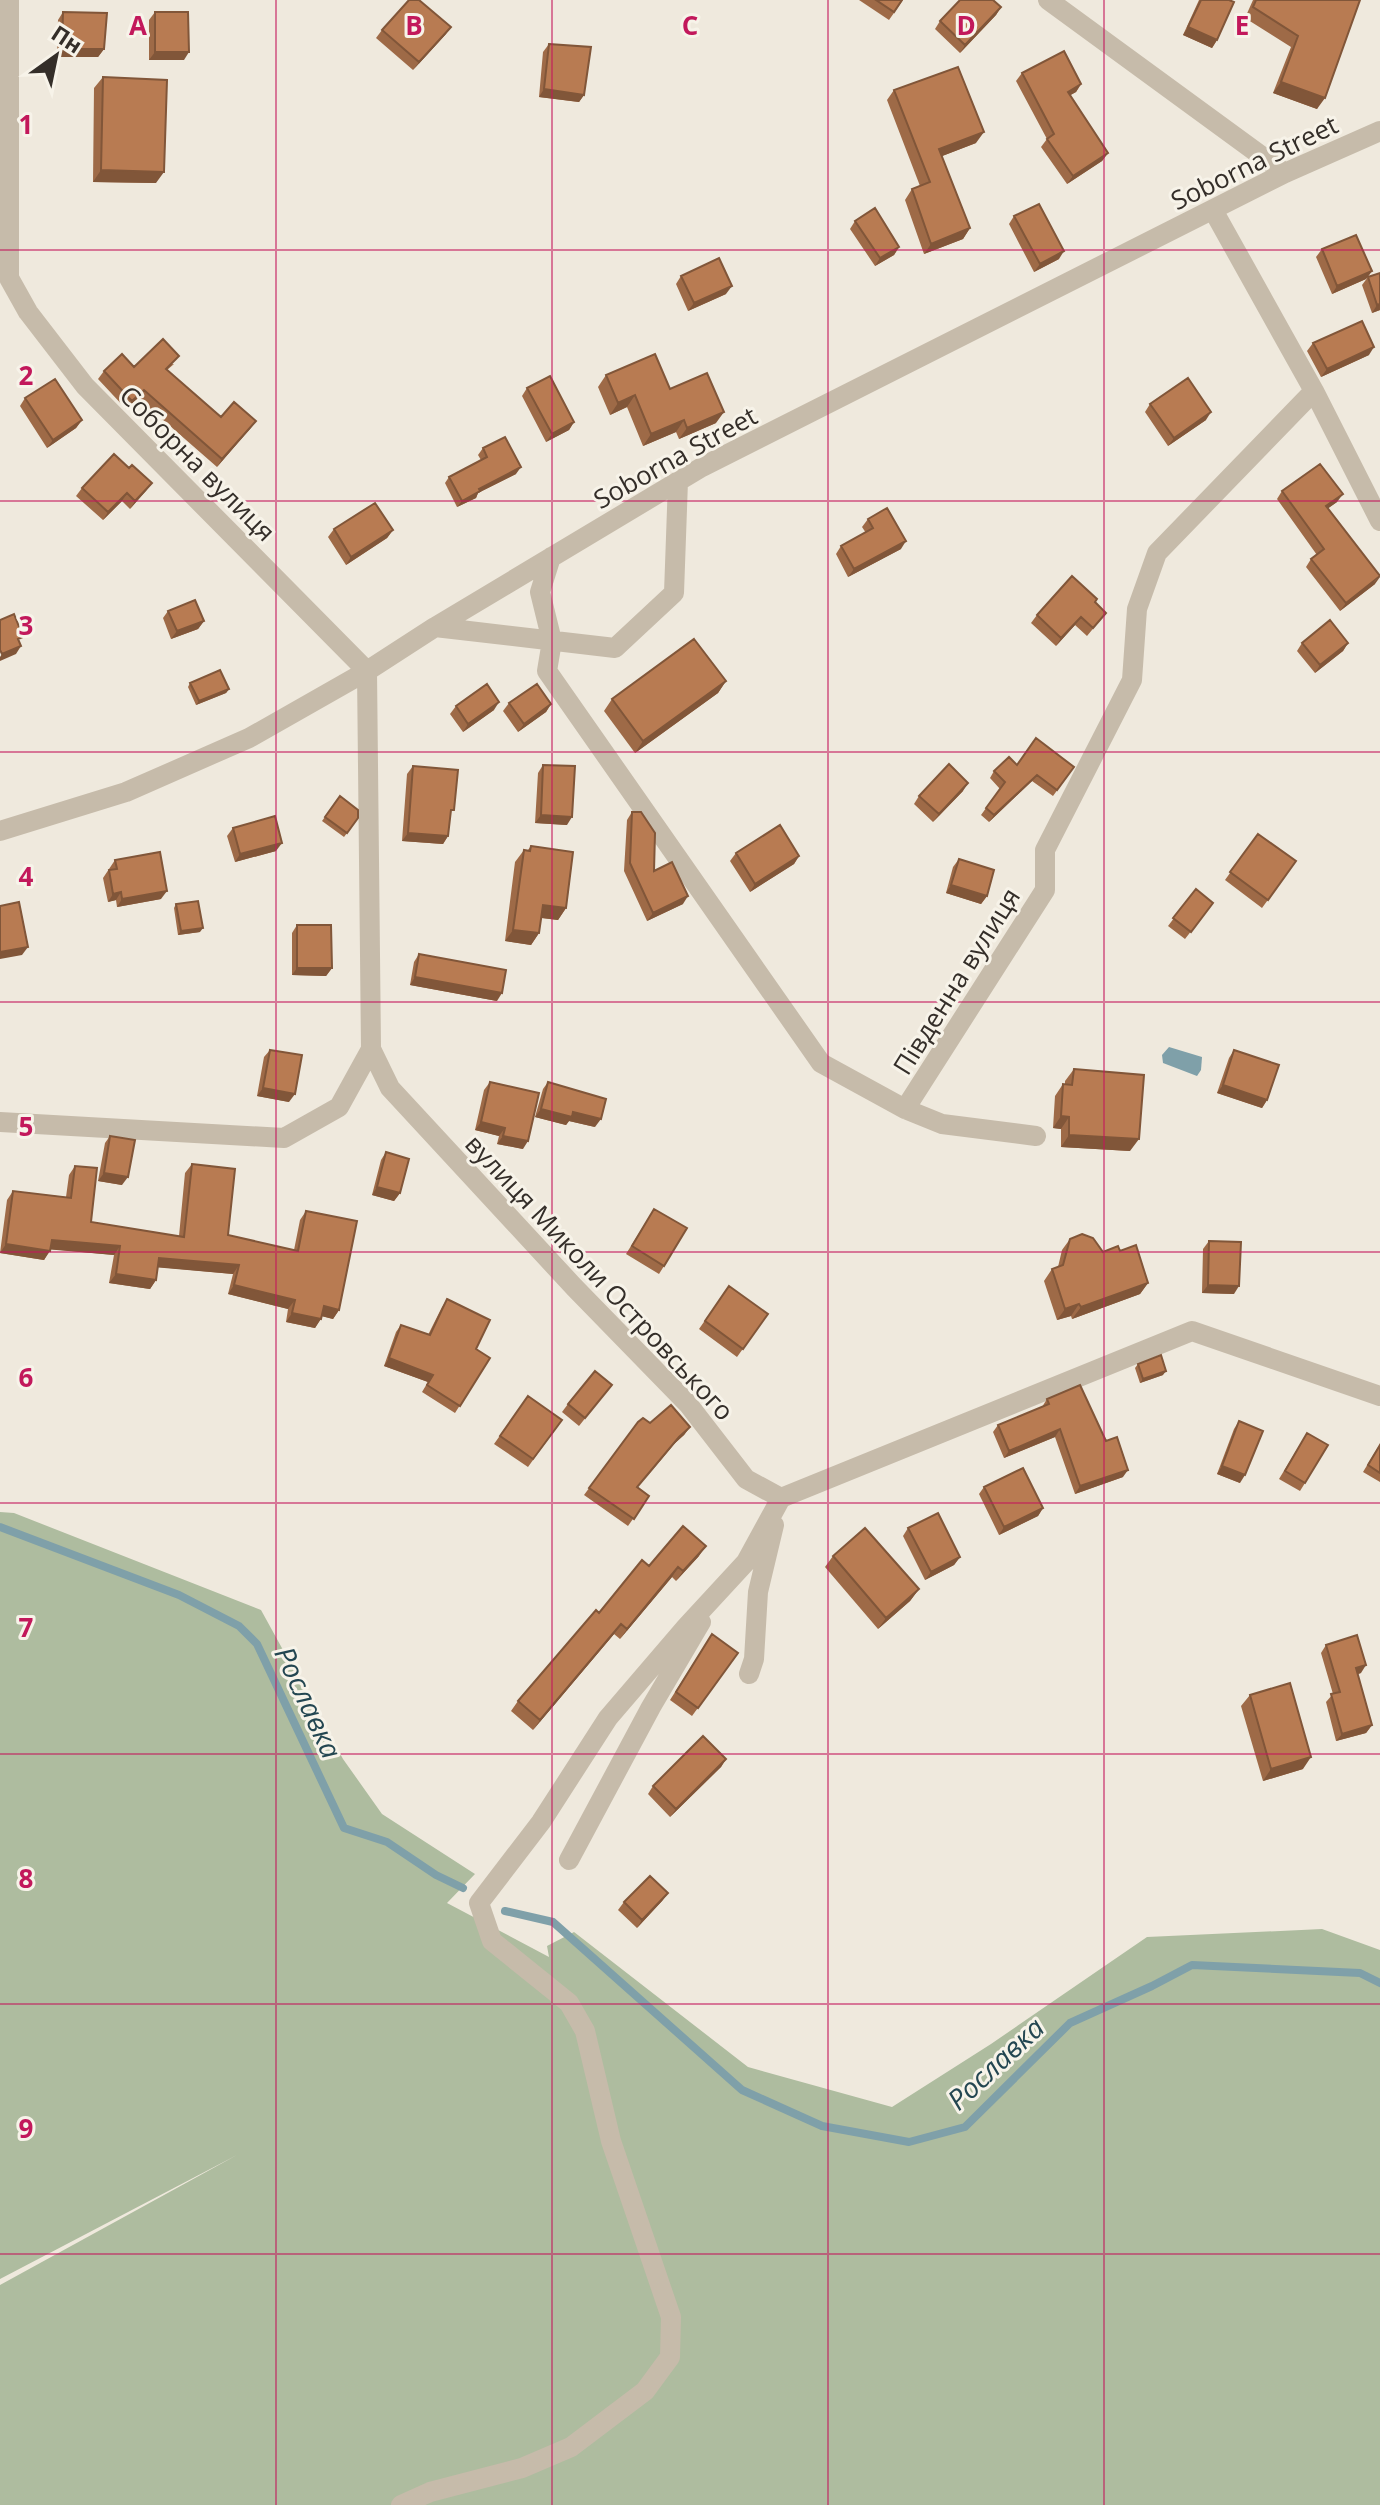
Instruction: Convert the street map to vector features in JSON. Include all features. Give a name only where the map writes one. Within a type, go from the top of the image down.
[{"type":"street","points":[[5,281],[4,30],[9,0]]},
{"type":"street","points":[[1048,0],[1285,173]]},
{"type":"street","name":"Soborna Street","points":[[0,831],[140,786],[249,738],[367,671],[678,481],[1285,173],[1380,131]]},
{"type":"street","points":[[1213,210],[1314,391],[1380,521]]},
{"type":"street","name":"Соборна вулиця","points":[[5,281],[85,386],[367,671]]},
{"type":"street","name":"Південна вулиця","points":[[905,1109],[1045,890],[1045,850],[1132,680],[1137,609],[1157,553],[1314,391]]},
{"type":"street","points":[[435,627],[615,648],[674,593],[678,481]]},
{"type":"street","points":[[551,557],[540,592],[552,641],[547,671],[821,1063],[905,1109],[942,1124],[1036,1136]]},
{"type":"street","points":[[0,1122],[284,1138],[339,1107],[371,1049],[367,671]]},
{"type":"street","name":"вулиця Миколи Островського","points":[[371,1049],[390,1088],[688,1404],[746,1479],[781,1498]]},
{"type":"street","points":[[401,2505],[430,2492],[522,2468],[571,2447],[645,2391],[670,2357],[671,2317],[611,2141],[585,2031],[569,2003],[492,1941],[479,1903],[541,1822],[608,1718],[746,1562],[781,1498],[1192,1331],[1380,1396]]},
{"type":"street","points":[[749,1674],[754,1659],[758,1592],[781,1498]]},
{"type":"street","points":[[569,1860],[713,1597]]},
{"type":"green space","points":[[0,1512],[14,1513],[261,1610],[343,1759],[382,1814],[475,1874],[447,1903],[549,1957],[547,1946],[574,1932],[748,2067],[892,2107],[991,2044],[1147,1937],[1322,1929],[1380,1950],[1380,2505],[0,2505],[0,2285],[237,2155],[0,2279]]},
{"type":"water","points":[[1169,1047],[1202,1057],[1197,1076],[1163,1063],[1162,1055]]},
{"type":"building","points":[[409,0],[419,0],[451,27],[419,62],[382,30]]},
{"type":"building","points":[[876,0],[902,0],[894,12]]},
{"type":"building","points":[[960,0],[993,0],[1001,7],[965,45],[940,21]]},
{"type":"building","points":[[1201,0],[1234,2],[1217,40],[1188,27]]},
{"type":"building","points":[[1256,0],[1360,0],[1325,98],[1281,82],[1298,36],[1253,7]]},
{"type":"building","points":[[63,12],[107,13],[104,49],[62,49]]},
{"type":"building","points":[[155,12],[188,12],[189,52],[155,52]]},
{"type":"building","points":[[549,44],[591,47],[584,95],[544,89]]},
{"type":"building","points":[[1064,51],[1081,84],[1068,92],[1108,153],[1073,176],[1047,139],[1054,134],[1022,73]]},
{"type":"building","points":[[958,67],[984,132],[939,149],[970,228],[931,244],[912,189],[930,182],[894,90]]},
{"type":"building","points":[[103,77],[167,80],[164,172],[101,170]]},
{"type":"building","points":[[1039,204],[1064,251],[1040,264],[1014,216]]},
{"type":"building","points":[[875,208],[899,247],[880,258],[855,221]]},
{"type":"building","points":[[1356,235],[1372,271],[1337,286],[1322,249]]},
{"type":"building","points":[[719,258],[732,286],[694,303],[681,276]]},
{"type":"building","points":[[1380,273],[1380,304],[1377,305],[1368,277]]},
{"type":"building","points":[[1362,321],[1374,347],[1327,369],[1313,343]]},
{"type":"building","points":[[163,339],[179,356],[166,369],[221,417],[234,402],[256,421],[222,459],[144,390],[132,401],[104,371],[122,354],[134,367]]},
{"type":"building","points":[[655,354],[670,389],[707,373],[724,412],[687,428],[684,420],[651,434],[635,395],[618,403],[606,375]]},
{"type":"building","points":[[550,376],[574,422],[552,434],[527,388]]},
{"type":"building","points":[[1188,378],[1211,412],[1174,438],[1150,404]]},
{"type":"building","points":[[55,379],[82,420],[53,440],[25,398]]},
{"type":"building","points":[[505,437],[521,467],[462,501],[449,477],[487,457],[483,448]]},
{"type":"building","points":[[114,454],[152,483],[135,501],[127,493],[108,512],[82,488]]},
{"type":"building","points":[[1320,464],[1343,494],[1326,506],[1380,576],[1346,603],[1311,559],[1324,549],[1282,491]]},
{"type":"building","points":[[375,503],[393,530],[351,557],[334,529]]},
{"type":"building","points":[[887,508],[906,541],[854,569],[841,546],[873,528],[868,519]]},
{"type":"building","points":[[1072,576],[1097,599],[1095,602],[1106,613],[1093,628],[1081,617],[1061,638],[1037,615]]},
{"type":"building","points":[[195,600],[204,621],[177,631],[168,611]]},
{"type":"building","points":[[14,614],[23,637],[18,639],[21,646],[2,654],[0,620]]},
{"type":"building","points":[[1330,620],[1348,643],[1320,665],[1302,643]]},
{"type":"building","points":[[694,639],[726,681],[643,741],[612,699]]},
{"type":"building","points":[[220,670],[229,689],[199,701],[190,683]]},
{"type":"building","points":[[487,684],[499,702],[468,724],[456,706]]},
{"type":"building","points":[[537,684],[551,704],[524,724],[509,703]]},
{"type":"building","points":[[1036,738],[1074,767],[1057,790],[1037,775],[994,815],[986,808],[1005,782],[994,771],[1009,757],[1017,765]]},
{"type":"building","points":[[949,764],[968,783],[939,814],[919,796]]},
{"type":"building","points":[[543,765],[575,766],[572,817],[541,815]]},
{"type":"building","points":[[413,766],[458,770],[448,836],[408,833]]},
{"type":"building","points":[[340,796],[358,810],[358,818],[347,833],[325,817]]},
{"type":"building","points":[[632,812],[641,812],[655,833],[654,871],[672,862],[688,896],[653,913],[630,863]]},
{"type":"building","points":[[275,816],[282,843],[240,854],[233,828]]},
{"type":"building","points":[[780,825],[799,856],[755,884],[736,853]]},
{"type":"building","points":[[1258,834],[1296,861],[1268,900],[1230,872]]},
{"type":"building","points":[[531,846],[573,852],[566,908],[543,905],[539,933],[513,930],[524,850],[530,851]]},
{"type":"building","points":[[160,852],[167,891],[122,899],[121,892],[113,894],[109,870],[117,869],[115,860]]},
{"type":"building","points":[[959,859],[994,870],[987,896],[951,885]]},
{"type":"building","points":[[1196,889],[1213,903],[1191,932],[1173,918]]},
{"type":"building","points":[[198,901],[203,928],[181,931],[176,904]]},
{"type":"building","points":[[19,902],[28,947],[0,952],[0,906]]},
{"type":"building","points":[[297,925],[331,925],[332,968],[297,968]]},
{"type":"building","points":[[419,954],[506,970],[502,993],[415,977]]},
{"type":"building","points":[[270,1050],[302,1055],[295,1094],[263,1088]]},
{"type":"building","points":[[1234,1050],[1279,1065],[1267,1100],[1223,1085]]},
{"type":"building","points":[[1074,1069],[1144,1075],[1139,1139],[1069,1135],[1069,1117],[1061,1116],[1063,1084],[1072,1085]]},
{"type":"building","points":[[490,1082],[539,1093],[528,1141],[503,1136],[505,1128],[481,1122]]},
{"type":"building","points":[[548,1082],[606,1099],[601,1119],[573,1112],[572,1117],[541,1109]]},
{"type":"building","points":[[110,1136],[135,1140],[128,1177],[104,1173]]},
{"type":"building","points":[[386,1152],[409,1159],[400,1193],[377,1187]]},
{"type":"building","points":[[192,1164],[235,1169],[228,1235],[298,1251],[306,1211],[357,1221],[339,1310],[324,1306],[321,1319],[292,1313],[295,1300],[234,1285],[239,1265],[159,1258],[156,1280],[116,1274],[120,1246],[52,1240],[50,1251],[6,1244],[13,1191],[71,1198],[75,1166],[97,1168],[91,1222],[184,1237]]},
{"type":"building","points":[[654,1209],[687,1228],[664,1266],[632,1246]]},
{"type":"building","points":[[1082,1234],[1093,1238],[1103,1252],[1118,1246],[1120,1251],[1136,1245],[1148,1283],[1081,1307],[1079,1304],[1065,1309],[1052,1269],[1063,1265],[1070,1239]]},
{"type":"building","points":[[1209,1241],[1241,1242],[1239,1286],[1208,1285]]},
{"type":"building","points":[[729,1286],[768,1314],[743,1349],[705,1321]]},
{"type":"building","points":[[447,1299],[490,1320],[476,1349],[490,1358],[460,1406],[427,1385],[433,1375],[389,1358],[401,1325],[430,1335]]},
{"type":"building","points":[[1161,1355],[1166,1371],[1143,1379],[1138,1364]]},
{"type":"building","points":[[595,1371],[612,1385],[585,1418],[568,1404]]},
{"type":"building","points":[[1080,1385],[1106,1441],[1117,1437],[1128,1470],[1080,1486],[1060,1429],[1009,1451],[998,1425],[1049,1404],[1047,1399]]},
{"type":"building","points":[[528,1396],[562,1420],[533,1459],[500,1436]]},
{"type":"building","points":[[671,1405],[690,1427],[637,1487],[649,1496],[634,1519],[589,1488],[638,1422],[643,1418],[650,1423]]},
{"type":"building","points":[[1239,1421],[1263,1431],[1245,1475],[1222,1466]]},
{"type":"building","points":[[1307,1433],[1328,1445],[1305,1483],[1285,1471]]},
{"type":"building","points":[[1380,1445],[1380,1473],[1368,1465]]},
{"type":"building","points":[[1023,1468],[1043,1508],[1004,1527],[984,1487]]},
{"type":"building","points":[[938,1513],[960,1557],[931,1572],[908,1528]]},
{"type":"building","points":[[683,1526],[706,1546],[683,1571],[678,1567],[627,1629],[621,1624],[540,1720],[518,1701],[596,1610],[599,1613],[642,1560],[649,1566]]},
{"type":"building","points":[[865,1528],[919,1589],[886,1618],[833,1556]]},
{"type":"building","points":[[712,1634],[738,1653],[698,1708],[676,1692]]},
{"type":"building","points":[[1357,1635],[1366,1665],[1356,1668],[1372,1725],[1342,1734],[1331,1694],[1340,1692],[1326,1645]]},
{"type":"building","points":[[1290,1683],[1311,1757],[1271,1769],[1250,1695]]},
{"type":"building","points":[[703,1736],[726,1759],[676,1809],[653,1786]]},
{"type":"building","points":[[650,1876],[668,1893],[642,1920],[624,1902]]},
{"type":"waterway","name":"Рославка","points":[[0,1527],[179,1595],[239,1626],[257,1644],[344,1828],[387,1842],[436,1875],[463,1888]]},
{"type":"waterway","name":"Рославка","points":[[505,1911],[553,1922],[742,2090],[822,2126],[909,2142],[965,2127],[1070,2023],[1192,1965],[1360,1973],[1380,1983]]}]
